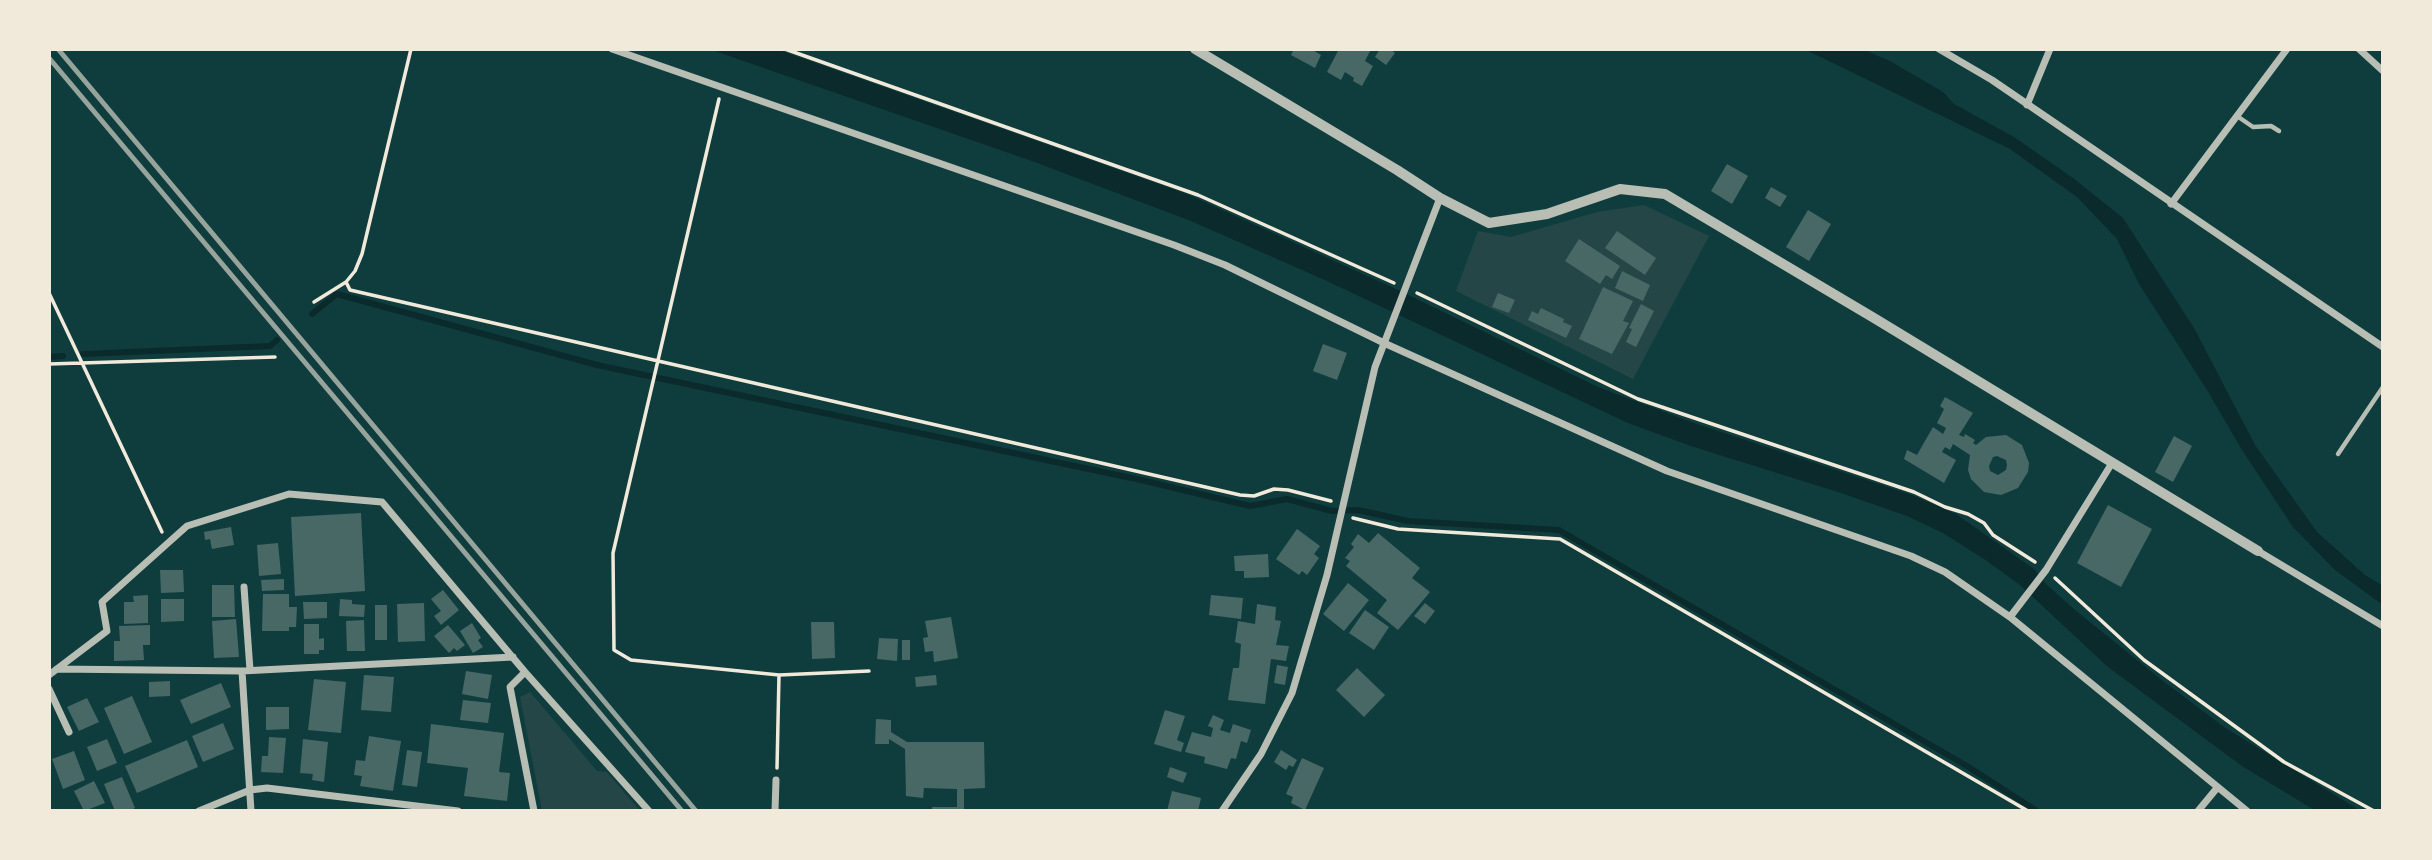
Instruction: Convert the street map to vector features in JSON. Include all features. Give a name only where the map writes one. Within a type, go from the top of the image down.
[{"type":"street","points":[[612,49],[1174,245],[1225,265],[1384,343],[1667,471],[1911,556],[1945,572],[2010,617],[2248,811]]},
{"type":"street","points":[[1195,49],[1440,198],[1489,223],[1547,214],[1620,189],[1665,194],[2383,626]]},
{"type":"street","points":[[1939,49],[1992,80],[2383,347]]},
{"type":"street","points":[[2027,104],[2050,49]]},
{"type":"street","points":[[2171,204],[2287,49]]},
{"type":"street","points":[[2359,49],[2383,71]]},
{"type":"street","points":[[1222,811],[1261,754],[1292,693],[1327,575],[1375,368],[1440,198]]},
{"type":"street","points":[[2010,617],[2042,575],[2112,463]]},
{"type":"street","points":[[49,676],[107,631],[102,602],[187,526],[289,494],[382,502],[525,672],[649,811]]},
{"type":"street","points":[[244,587],[251,811]]},
{"type":"street","points":[[57,670],[246,670],[513,657]]},
{"type":"street","points":[[525,672],[510,688],[534,811]]},
{"type":"street","points":[[49,689],[69,732]]},
{"type":"street","points":[[775,811],[776,780]]},
{"type":"street","points":[[199,811],[250,790],[267,788],[390,807],[458,811]]},
{"type":"street","points":[[2198,811],[2217,788]]},
{"type":"lane","points":[[2237,116],[2253,127],[2271,125],[2279,131]]},
{"type":"lane","points":[[2338,454],[2383,387]]},
{"type":"path","points":[[314,302],[346,282],[355,271],[362,254],[411,49]]},
{"type":"path","points":[[785,49],[1198,195],[1397,284]]},
{"type":"path","points":[[722,86],[613,553],[614,650],[631,660],[779,676],[869,671]]},
{"type":"path","points":[[346,282],[350,290],[1240,495],[1254,496],[1274,489],[1288,490],[1344,504]]},
{"type":"path","points":[[49,293],[168,543]]},
{"type":"path","points":[[1418,293],[1638,399],[1914,492],[1945,508],[1968,514],[1984,523],[1993,535],[2038,564]]},
{"type":"path","points":[[49,364],[275,357]]},
{"type":"path","points":[[1342,515],[1398,529],[1560,539],[2028,811]]},
{"type":"path","points":[[2053,576],[2144,660],[2284,762],[2374,811]]},
{"type":"path","points":[[776,780],[779,676]]},
{"type":"shaded area","points":[[709,49],[776,49],[1187,194],[1396,289],[1598,387],[1694,423],[1912,495],[1956,514],[2034,569],[2046,584],[2075,610],[2224,727],[2361,811],[2316,811],[2242,766],[2108,667],[2020,585],[1943,533],[1907,516],[1628,423],[1327,281],[1191,221],[1032,161]]},
{"type":"shaded area","points":[[1804,49],[1862,49],[1890,61],[1943,92],[1954,104],[2014,137],[2073,178],[2123,218],[2194,328],[2255,445],[2317,532],[2365,575],[2383,586],[2383,605],[2335,570],[2293,527],[2139,284],[2117,239],[2077,197],[2010,149]]},
{"type":"shaded area","points":[[1644,205],[1709,236],[1633,379],[1456,291],[1478,231],[1511,237],[1597,212]]},
{"type":"shaded area","points":[[530,692],[597,771],[607,772],[640,811],[542,811],[520,697]]},
{"type":"building","points":[[1294,49],[1311,49],[1321,55],[1315,68],[1291,55]]},
{"type":"building","points":[[1339,49],[1371,49],[1365,61],[1373,66],[1362,86],[1345,72],[1341,80],[1327,72]]},
{"type":"building","points":[[1380,49],[1390,49],[1395,53],[1386,65],[1375,57]]},
{"type":"building","points":[[1727,164],[1748,176],[1732,204],[1711,191]]},
{"type":"building","points":[[1771,187],[1787,196],[1780,207],[1765,198]]},
{"type":"building","points":[[1808,210],[1831,224],[1809,261],[1786,247]]},
{"type":"building","points":[[1617,231],[1656,258],[1645,275],[1605,248]]},
{"type":"building","points":[[1579,239],[1620,266],[1612,279],[1606,275],[1600,284],[1565,261]]},
{"type":"building","points":[[1622,271],[1650,285],[1643,301],[1615,288]]},
{"type":"building","points":[[1603,287],[1633,301],[1623,321],[1629,323],[1612,354],[1579,339]]},
{"type":"building","points":[[1498,293],[1515,300],[1509,313],[1492,307]]},
{"type":"building","points":[[1641,304],[1654,311],[1636,347],[1626,342],[1632,329],[1629,328]]},
{"type":"building","points":[[1541,308],[1572,326],[1566,338],[1528,320],[1532,311],[1538,314]]},
{"type":"building","points":[[1323,344],[1347,353],[1337,380],[1313,371]]},
{"type":"building","points":[[1945,397],[1973,413],[1959,435],[1964,437],[1965,434],[1975,440],[1973,443],[1976,445],[1986,437],[2006,435],[2022,445],[2029,463],[2028,472],[2018,488],[2001,495],[1984,492],[1971,479],[1968,470],[1970,455],[1953,444],[1950,450],[1945,447],[1942,452],[1956,460],[1944,483],[1904,459],[1907,450],[1917,455],[1933,427],[1943,434],[1946,428],[1937,423],[1944,409],[1940,406]],"holes":[[[1993,457],[2006,460],[2006,470],[1998,475],[1990,471]]]},
{"type":"building","points":[[2174,436],[2192,446],[2173,482],[2155,472]]},
{"type":"building","points":[[2108,505],[2152,529],[2121,587],[2077,563]]},
{"type":"building","points":[[361,513],[365,591],[295,596],[291,517]]},
{"type":"building","points":[[231,527],[234,545],[212,549],[210,539],[205,540],[204,532]]},
{"type":"building","points":[[1297,529],[1320,546],[1314,554],[1319,558],[1307,575],[1302,571],[1299,575],[1276,559]]},
{"type":"building","points":[[1378,533],[1420,568],[1412,578],[1430,592],[1398,630],[1377,613],[1387,600],[1346,566],[1350,561],[1345,558],[1354,547],[1351,544],[1358,534],[1369,543]]},
{"type":"building","points":[[278,543],[281,574],[259,576],[257,545]]},
{"type":"building","points":[[1268,554],[1269,577],[1244,578],[1244,571],[1235,571],[1234,556]]},
{"type":"building","points":[[160,570],[183,570],[184,592],[161,593]]},
{"type":"building","points":[[284,579],[284,590],[262,591],[261,580]]},
{"type":"building","points":[[1348,583],[1369,600],[1344,631],[1323,614]]},
{"type":"building","points":[[212,585],[234,585],[235,617],[212,617]]},
{"type":"building","points":[[443,590],[459,610],[441,625],[434,616],[441,611],[431,599]]},
{"type":"building","points":[[263,594],[289,594],[289,607],[297,607],[296,627],[289,627],[289,631],[262,631]]},
{"type":"building","points":[[148,595],[148,623],[124,624],[124,602],[134,602],[133,596]]},
{"type":"building","points":[[1211,595],[1243,598],[1241,619],[1209,615]]},
{"type":"building","points":[[161,599],[184,599],[184,621],[161,622]]},
{"type":"building","points":[[340,599],[365,605],[364,617],[339,616]]},
{"type":"building","points":[[303,602],[327,602],[327,618],[304,619]]},
{"type":"building","points":[[424,603],[425,641],[398,642],[397,604]]},
{"type":"building","points":[[1425,603],[1435,611],[1425,624],[1414,616]]},
{"type":"building","points":[[1257,604],[1276,607],[1275,620],[1281,621],[1276,645],[1289,646],[1286,661],[1271,659],[1265,704],[1228,700],[1233,668],[1239,668],[1241,644],[1235,642],[1238,621],[1255,624]]},
{"type":"building","points":[[375,605],[387,605],[387,640],[375,640]]},
{"type":"building","points":[[1365,610],[1389,627],[1374,650],[1349,633]]},
{"type":"building","points":[[951,617],[958,658],[934,662],[933,651],[925,652],[923,638],[928,637],[925,621]]},
{"type":"building","points":[[236,619],[239,657],[214,658],[212,621]]},
{"type":"building","points":[[364,620],[365,651],[347,651],[346,621]]},
{"type":"building","points":[[811,622],[834,622],[835,658],[812,659]]},
{"type":"building","points":[[472,623],[483,647],[473,653],[460,631]]},
{"type":"building","points":[[304,624],[319,624],[319,639],[324,638],[324,650],[319,650],[319,654],[304,654]]},
{"type":"building","points":[[150,625],[150,645],[143,645],[144,660],[114,661],[114,641],[120,641],[119,626]]},
{"type":"building","points":[[448,625],[465,645],[457,651],[454,648],[449,653],[434,636]]},
{"type":"building","points":[[879,638],[898,639],[897,661],[877,659]]},
{"type":"building","points":[[902,640],[910,640],[910,660],[902,660]]},
{"type":"building","points":[[1277,665],[1288,667],[1285,685],[1274,683]]},
{"type":"building","points":[[1357,668],[1385,695],[1364,717],[1336,690]]},
{"type":"building","points":[[466,671],[492,675],[488,699],[462,694]]},
{"type":"building","points":[[364,675],[394,677],[391,712],[361,710]]},
{"type":"building","points":[[936,675],[937,685],[916,687],[915,677]]},
{"type":"building","points":[[314,679],[346,682],[341,733],[308,730]]},
{"type":"building","points":[[170,681],[170,696],[149,697],[149,682]]},
{"type":"building","points":[[221,683],[231,707],[191,724],[180,700]]},
{"type":"building","points":[[132,696],[152,742],[124,754],[104,708]]},
{"type":"building","points":[[87,698],[99,722],[79,731],[67,707]]},
{"type":"building","points":[[463,700],[491,703],[488,723],[460,720]]},
{"type":"building","points":[[266,707],[289,707],[289,729],[266,730]]},
{"type":"building","points":[[1165,710],[1185,716],[1177,740],[1184,743],[1181,752],[1154,744]]},
{"type":"building","points":[[1213,715],[1224,720],[1220,730],[1230,733],[1233,724],[1251,730],[1247,743],[1241,741],[1236,759],[1231,758],[1227,769],[1204,763],[1205,757],[1185,752],[1192,732],[1211,737],[1213,728],[1208,726]]},
{"type":"building","points":[[876,719],[891,720],[891,732],[907,742],[984,742],[985,788],[964,789],[964,811],[932,811],[932,807],[957,807],[957,789],[924,788],[923,798],[906,796],[905,749],[889,739],[889,744],[875,744]]},
{"type":"building","points":[[223,723],[234,749],[203,762],[192,736]]},
{"type":"building","points":[[431,724],[504,733],[499,772],[510,773],[507,801],[464,796],[468,768],[427,763]]},
{"type":"building","points":[[369,736],[401,741],[393,791],[360,786],[362,776],[354,775],[356,760],[365,761]]},
{"type":"building","points":[[269,737],[286,738],[283,773],[261,772],[262,756],[268,756]]},
{"type":"building","points":[[107,739],[117,763],[97,771],[87,747]]},
{"type":"building","points":[[303,739],[328,742],[324,782],[312,780],[313,774],[300,773]]},
{"type":"building","points":[[187,740],[198,767],[137,793],[125,766]]},
{"type":"building","points":[[407,750],[422,752],[417,787],[402,785]]},
{"type":"building","points":[[1281,750],[1297,760],[1293,767],[1289,765],[1286,770],[1274,762]]},
{"type":"building","points":[[74,751],[85,780],[63,789],[52,759]]},
{"type":"building","points":[[1302,758],[1324,768],[1305,810],[1291,803],[1293,797],[1286,794]]},
{"type":"building","points":[[1170,767],[1187,773],[1183,783],[1167,777]]},
{"type":"building","points":[[122,777],[135,808],[115,811],[104,784]]},
{"type":"building","points":[[94,781],[105,803],[84,811],[74,791]]},
{"type":"building","points":[[1172,791],[1201,798],[1198,811],[1167,811]]},
{"type":"waterway","points":[[312,314],[337,294],[597,365],[1141,480],[1250,506],[1287,499],[1332,511],[1358,510],[1408,521],[1559,530],[1967,766],[2037,811]]},
{"type":"waterway","points":[[83,354],[270,346],[277,340]]},
{"type":"waterway","points":[[49,357],[63,356]]},
{"type":"railway","points":[[58,49],[696,811]]},
{"type":"railway","points":[[49,58],[682,811]]}]
